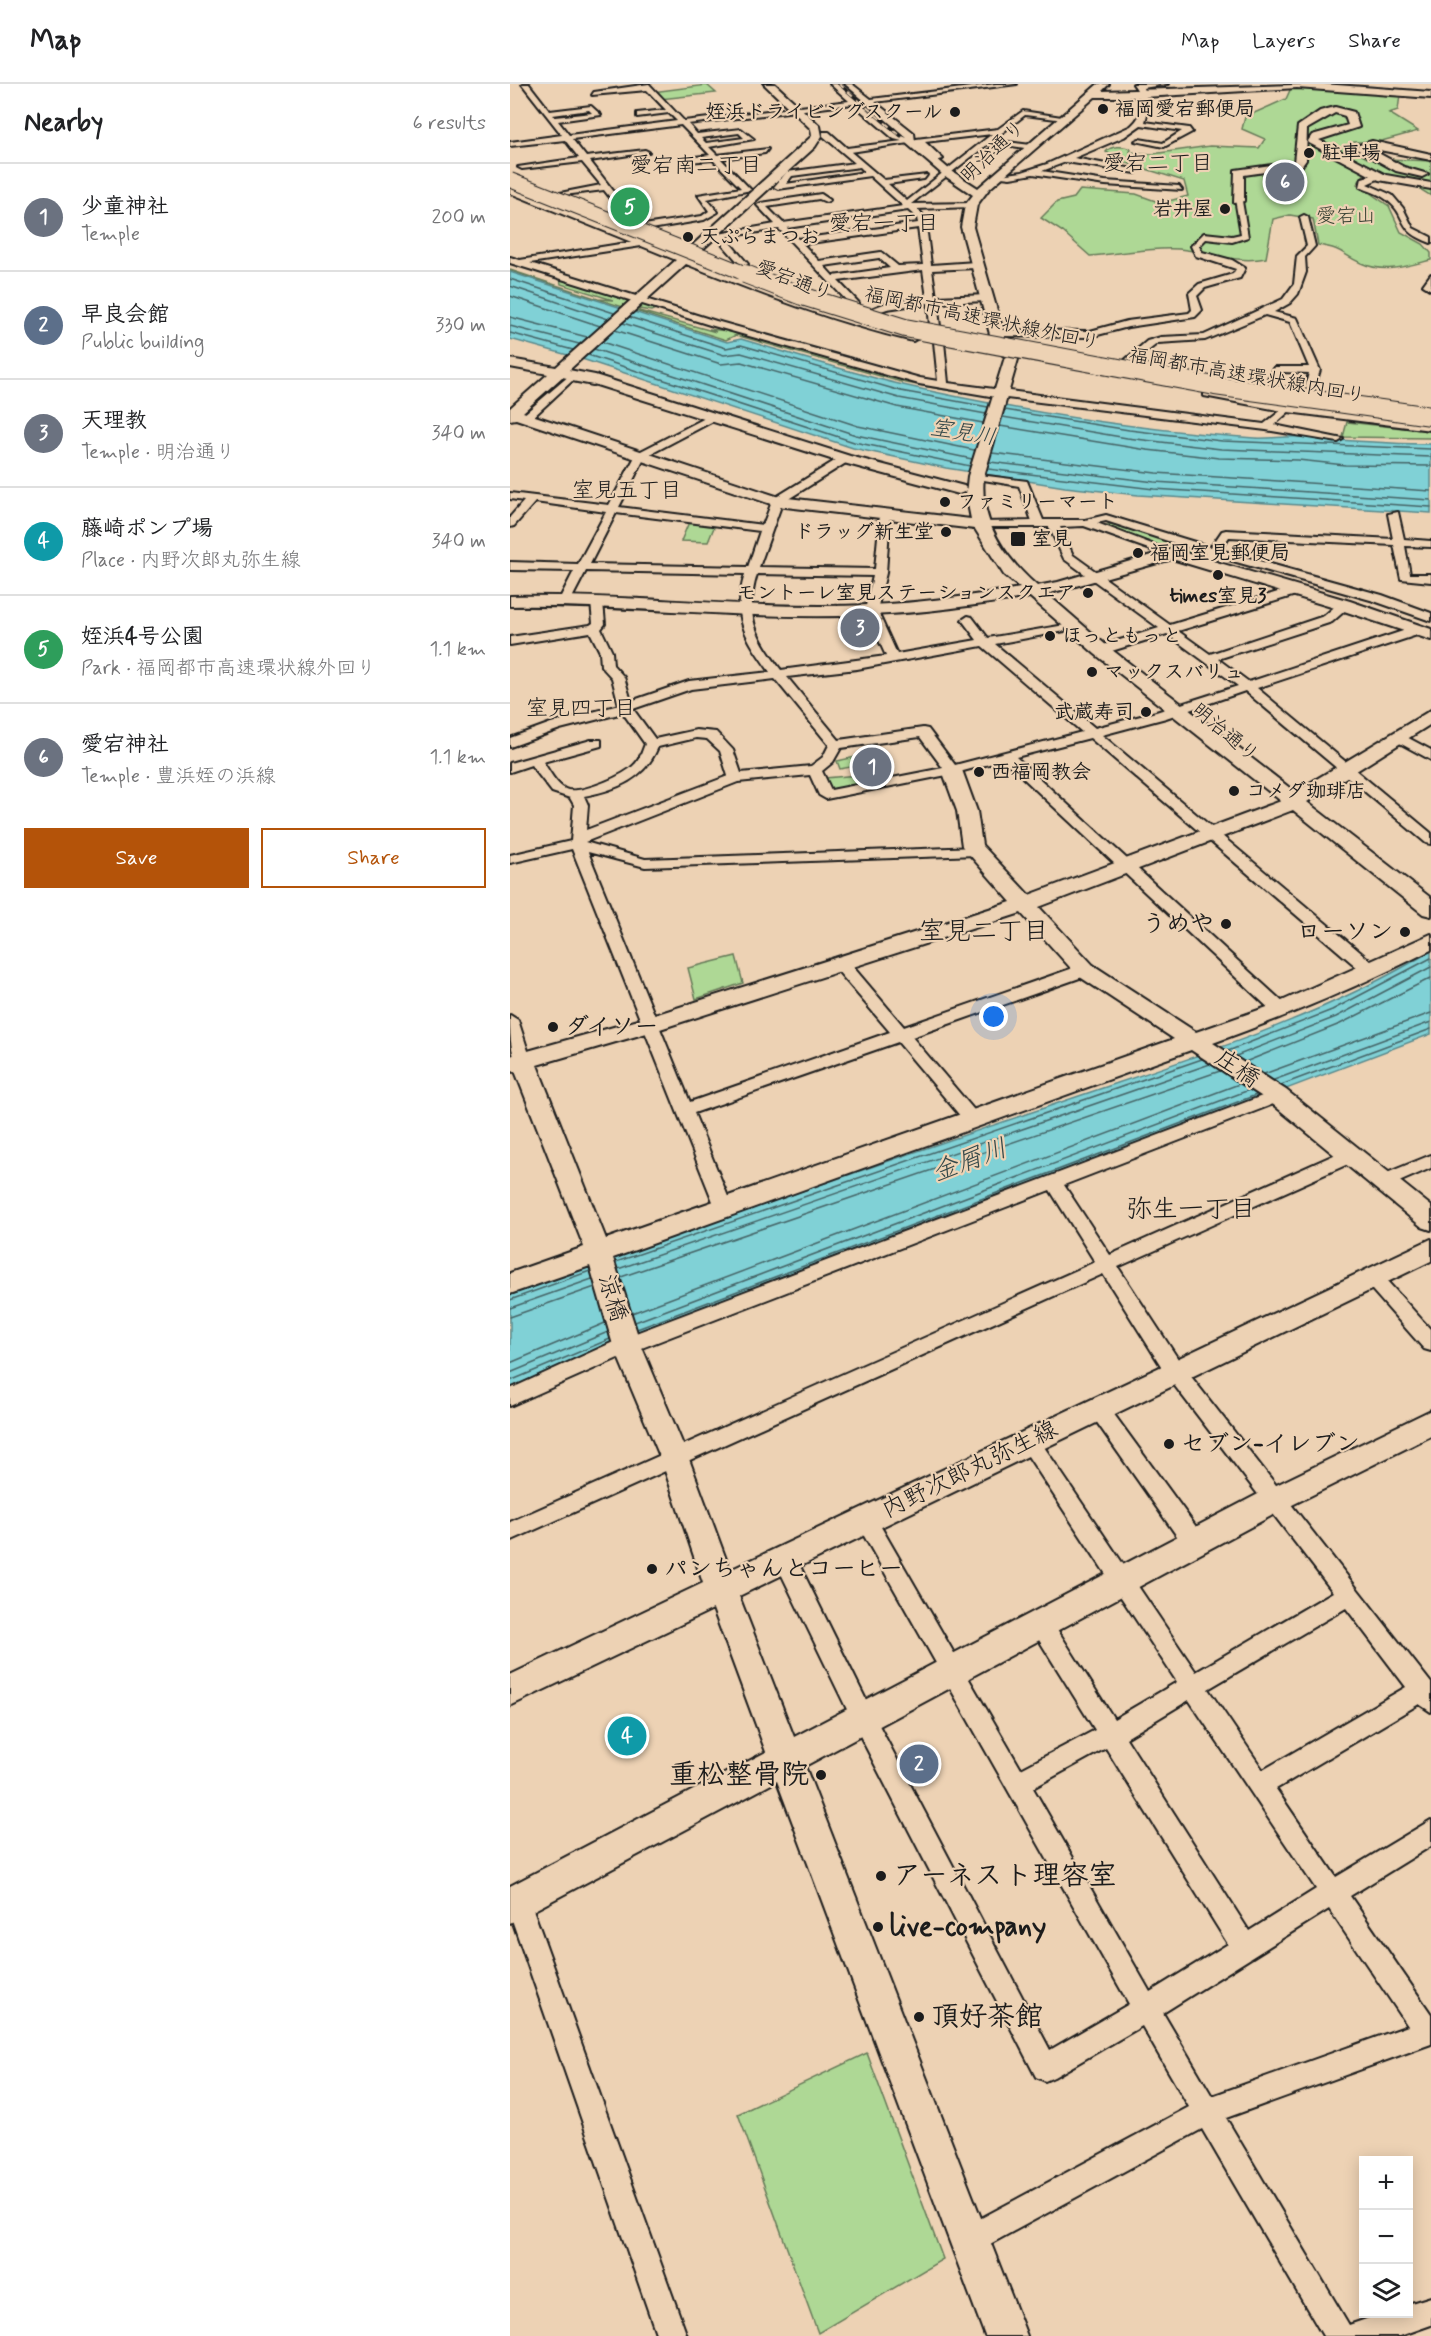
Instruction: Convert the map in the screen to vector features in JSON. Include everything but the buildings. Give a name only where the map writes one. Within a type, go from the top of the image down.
[{"type":"highway","name":"福岡都市高速環状線外回り","points":[[514,182],[653,241],[802,297],[905,328],[1215,386],[1431,416]]},
{"type":"highway","name":"福岡都市高速環状線内回り","points":[[514,182],[788,301],[867,326],[959,346],[1292,406],[1431,425]]},
{"type":"street","points":[[525,84],[632,220],[628,227]]},
{"type":"street","points":[[769,84],[798,110],[825,126],[844,151],[880,183],[910,204],[921,217],[933,300],[934,337],[943,385]]},
{"type":"street","points":[[832,84],[897,137],[913,147],[934,158],[946,155]]},
{"type":"street","points":[[848,84],[911,135],[913,147]]},
{"type":"street","points":[[869,101],[1014,84]]},
{"type":"street","name":"明治通り","points":[[1104,84],[997,176],[971,205],[967,226],[976,265],[1002,347],[993,397],[966,479],[973,524],[985,554],[1061,628],[1171,711],[1431,923]]},
{"type":"street","points":[[1093,94],[1165,84]]},
{"type":"street","points":[[1140,88],[1297,85],[1431,95]]},
{"type":"street","points":[[594,94],[647,86],[747,190],[701,197],[714,212],[704,218],[628,227]]},
{"type":"street","points":[[997,176],[1014,176],[1030,171],[1116,138],[1140,123],[1146,114],[1140,88]]},
{"type":"street","points":[[515,415],[562,369],[688,256],[715,235],[811,145],[825,126],[833,105],[833,95],[841,91]]},
{"type":"street","points":[[510,144],[854,102]]},
{"type":"street","points":[[591,108],[597,115],[550,116],[591,108]]},
{"type":"street","points":[[1002,347],[1090,334],[1127,324],[1192,315],[1197,309],[1192,295],[1197,290],[1202,286],[1237,276],[1241,268],[1229,262],[1199,254],[1195,246],[1204,236],[1232,239],[1245,235],[1238,201],[1239,172],[1297,165],[1301,160],[1302,128],[1322,112],[1338,111],[1350,114],[1354,127],[1321,134],[1313,141],[1377,176],[1431,186]]},
{"type":"street","points":[[640,115],[686,113]]},
{"type":"street","points":[[910,204],[946,172],[1023,113],[1064,118]]},
{"type":"street","points":[[1139,141],[1164,145],[1189,130],[1140,123]]},
{"type":"street","points":[[695,136],[741,131],[750,139],[704,145]]},
{"type":"street","points":[[979,194],[946,172],[919,141],[999,131]]},
{"type":"street","points":[[978,163],[1003,143],[1031,147]]},
{"type":"street","points":[[1430,156],[1372,144],[1358,147],[1400,168],[1431,176]]},
{"type":"street","points":[[844,151],[913,147]]},
{"type":"street","points":[[577,150],[588,149]]},
{"type":"street","points":[[956,153],[975,150]]},
{"type":"street","points":[[691,160],[765,151]]},
{"type":"street","points":[[514,182],[584,160],[645,152]]},
{"type":"street","points":[[867,158],[857,162],[790,174],[778,187],[870,174]]},
{"type":"street","points":[[1062,158],[1133,171]]},
{"type":"street","points":[[1030,171],[1073,180],[1141,187],[1179,188]]},
{"type":"street","points":[[1377,176],[1365,180],[1363,185],[1389,197],[1399,208],[1410,230],[1430,239]]},
{"type":"street","points":[[880,183],[924,177]]},
{"type":"street","name":"愛宕通り","points":[[514,182],[628,227],[688,256],[731,269],[839,310],[934,337]]},
{"type":"street","points":[[564,193],[606,187]]},
{"type":"street","points":[[826,200],[821,196],[761,205],[854,303],[839,310]]},
{"type":"street","points":[[715,235],[910,204],[971,205]]},
{"type":"street","points":[[1122,367],[1153,341],[1201,338],[1268,313],[1293,298],[1303,276],[1301,256],[1311,246],[1304,218]]},
{"type":"street","points":[[797,242],[922,225]]},
{"type":"street","points":[[715,235],[744,264],[731,269]]},
{"type":"street","points":[[912,238],[923,236]]},
{"type":"street","points":[[514,261],[653,241]]},
{"type":"street","name":"愛宕通り","points":[[653,241],[823,314],[894,333],[1002,347],[1307,398],[1431,416]]},
{"type":"street","points":[[807,253],[819,251]]},
{"type":"street","points":[[818,264],[881,255],[896,269]]},
{"type":"street","points":[[514,261],[637,301],[841,360],[993,397],[1266,427],[1338,439]]},
{"type":"street","points":[[832,279],[896,269],[976,265]]},
{"type":"street","points":[[1431,278],[1427,285],[1431,287]]},
{"type":"street","points":[[858,316],[868,310],[933,300],[988,298]]},
{"type":"street","points":[[1268,313],[1294,320],[1300,340],[1315,370],[1307,398]]},
{"type":"street","name":"愛宕通り","points":[[1002,347],[1288,408],[1431,425]]},
{"type":"street","points":[[510,363],[562,369],[845,459],[966,479],[1023,483],[1039,524]]},
{"type":"street","points":[[1266,390],[1278,369],[1315,370]]},
{"type":"street","points":[[515,415],[570,378],[613,385]]},
{"type":"street","points":[[1266,427],[1288,408]]},
{"type":"street","points":[[515,415],[777,501],[973,524],[1084,523],[1106,518],[1214,552],[1392,588],[1431,617]]},
{"type":"street","points":[[566,600],[641,455],[713,417]]},
{"type":"street","points":[[836,745],[778,674],[751,635],[743,608],[777,501],[845,459]]},
{"type":"street","points":[[510,496],[768,529]]},
{"type":"street","points":[[510,524],[532,499]]},
{"type":"street","points":[[1392,588],[1398,543],[1394,514]]},
{"type":"street","points":[[886,515],[880,573],[871,610],[893,658]]},
{"type":"street","points":[[1084,523],[1172,554],[1344,605],[1425,633]]},
{"type":"street","points":[[1053,524],[1068,557],[1248,687],[1431,840]]},
{"type":"street","points":[[1200,563],[1214,552],[1226,533],[1431,544]]},
{"type":"street","points":[[510,601],[566,600],[743,608],[871,610],[1026,593],[1094,577],[1172,554]]},
{"type":"street","points":[[510,566],[754,568],[880,573]]},
{"type":"street","points":[[1392,588],[1431,578]]},
{"type":"street","points":[[1101,650],[1295,591]]},
{"type":"street","name":"明治通り","points":[[1026,593],[1101,650],[1171,711]]},
{"type":"street","points":[[510,640],[594,628],[599,624],[597,602]]},
{"type":"street","points":[[1207,659],[1328,619],[1344,605]]},
{"type":"street","points":[[968,620],[985,642],[1372,971]]},
{"type":"street","points":[[594,628],[606,652],[607,666],[618,677],[626,708],[652,744]]},
{"type":"street","points":[[510,743],[556,726],[626,708],[689,685],[857,665],[1061,628]]},
{"type":"street","points":[[815,770],[826,795],[952,770],[1008,757],[1171,711],[1425,633]]},
{"type":"street","points":[[510,1020],[516,1062],[649,1025],[843,966],[1026,904],[1287,805],[1431,716]]},
{"type":"street","points":[[836,745],[922,732],[952,770],[967,811],[972,846],[977,851]]},
{"type":"street","points":[[652,744],[696,734],[711,735],[726,750],[736,778]]},
{"type":"street","points":[[1399,737],[1431,756]]},
{"type":"street","points":[[510,768],[596,743]]},
{"type":"street","points":[[534,760],[561,792],[576,795],[610,784],[636,771],[647,756],[652,744]]},
{"type":"street","points":[[510,859],[578,841],[736,778],[815,770],[828,759],[836,745]]},
{"type":"street","points":[[1008,757],[1281,1010]]},
{"type":"street","points":[[576,795],[582,805],[578,841],[649,1025],[724,1209]]},
{"type":"street","name":"明治通り","points":[[1287,805],[1431,909]]},
{"type":"street","points":[[578,841],[645,863],[977,851]]},
{"type":"street","name":"庄橋","points":[[977,851],[1085,970],[1278,1096],[1431,1220]]},
{"type":"street","points":[[510,1284],[1281,1010],[1372,971],[1431,941]]},
{"type":"street","points":[[843,966],[973,1120]]},
{"type":"street","points":[[685,1110],[1085,970]]},
{"type":"street","name":"涼橋","points":[[516,1062],[598,1251],[627,1345],[675,1459],[721,1589],[1006,2336]]},
{"type":"street","points":[[510,1398],[627,1345],[1278,1096]]},
{"type":"street","points":[[510,1532],[1107,1267],[1351,1155]]},
{"type":"street","points":[[1383,1182],[1431,1161]]},
{"type":"street","points":[[1054,1182],[1175,1371],[1426,1695],[1259,1785]]},
{"type":"street","name":"内野次郎丸弥生線","points":[[510,1691],[1431,1249]]},
{"type":"street","points":[[1372,1277],[1431,1343]]},
{"type":"street","points":[[1098,1408],[1194,1542]]},
{"type":"street","points":[[672,2336],[514,1903],[1274,1500],[1431,1422]]},
{"type":"street","points":[[969,2240],[1208,2111],[1430,2032],[1259,1785],[1029,1441]]},
{"type":"street","points":[[866,1520],[951,1670],[1019,1783],[1146,2009],[1339,2336]]},
{"type":"street","points":[[786,1559],[862,1718],[1045,2068],[1335,1894],[1431,1832]]},
{"type":"street","points":[[1019,1783],[1112,1733],[1348,1595]]},
{"type":"street","points":[[1042,1625],[1245,1948]]},
{"type":"street","points":[[1358,2336],[1431,2311]]},
{"type":"green space","points":[[707,85],[716,93],[660,99],[652,92]]},
{"type":"green space","name":"愛宕山","points":[[1291,88],[1400,95],[1398,110],[1389,113],[1418,131],[1378,142],[1354,142],[1351,149],[1367,158],[1431,161],[1431,196],[1412,184],[1365,173],[1357,184],[1389,206],[1401,232],[1423,244],[1431,253],[1431,260],[1396,268],[1370,266],[1338,250],[1318,245],[1313,219],[1290,215],[1273,219],[1266,258],[1233,259],[1179,249],[1090,256],[1063,232],[1041,218],[1057,202],[1074,198],[1080,190],[1136,194],[1161,203],[1188,196],[1184,181],[1124,162],[1106,152],[1118,147],[1131,149],[1130,152],[1152,154],[1210,146],[1259,148],[1265,139],[1242,129],[1245,117],[1286,99]]},
{"type":"green space","points":[[510,271],[598,299],[613,300],[561,284],[560,278],[658,308],[651,311],[639,309],[639,311],[716,332],[709,329],[728,331],[884,375],[963,393],[901,382],[736,335],[726,340]]},
{"type":"green space","points":[[1347,422],[1431,431],[1431,438],[1343,437]]},
{"type":"green space","points":[[689,522],[715,525],[708,542],[681,541]]},
{"type":"green space","points":[[1114,524],[1201,552],[1195,557],[1100,526]]},
{"type":"green space","points":[[869,754],[877,756],[879,762],[840,769],[837,761]]},
{"type":"green space","points":[[881,773],[884,781],[838,791],[827,788],[825,778]]},
{"type":"green space","points":[[736,956],[743,983],[696,999],[688,968]]},
{"type":"green space","points":[[867,2053],[943,2259],[818,2333],[738,2114]]},
{"type":"water","name":"室見川","points":[[510,272],[727,342],[741,339],[882,380],[989,403],[1166,430],[1254,438],[1293,437],[1431,444],[1431,513],[1138,495],[1065,487],[946,468],[853,448],[582,359],[510,339]]},
{"type":"water","name":"金屑川","points":[[1431,951],[1431,1034],[598,1350],[510,1388],[510,1295],[1243,1039],[1386,977]]},
{"type":"railway","points":[[839,84],[901,136]]},
{"type":"place","name":"福岡愛宕郵便局","points":[[1103,109]]},
{"type":"place","name":"姪浜ドライビングスクール","points":[[955,112]]},
{"type":"place","name":"駐車場","points":[[1309,153]]},
{"type":"place","name":"愛宕神社","points":[[1285,182]]},
{"type":"place","name":"姪浜4号公園","points":[[630,207]]},
{"type":"place","name":"岩井屋","points":[[1225,209]]},
{"type":"place","name":"天ぷらまつお","points":[[688,237]]},
{"type":"place","name":"ファミリーマート","points":[[945,502]]},
{"type":"place","name":"ドラッグ新生堂","points":[[946,532]]},
{"type":"place","name":"室見","points":[[1018,539]]},
{"type":"place","name":"福岡室見郵便局","points":[[1138,553]]},
{"type":"place","name":"times室見3","points":[[1218,575]]},
{"type":"place","name":"モントーレ室見ステーションスクエア","points":[[1088,593]]},
{"type":"place","name":"天理教","points":[[860,628]]},
{"type":"place","name":"ほっともっと","points":[[1050,636]]},
{"type":"place","name":"マックスバリュ","points":[[1092,672]]},
{"type":"place","name":"武蔵寿司","points":[[1146,712]]},
{"type":"place","name":"少童神社","points":[[872,767]]},
{"type":"place","name":"西福岡教会","points":[[979,772]]},
{"type":"place","name":"コメダ珈琲店","points":[[1234,791]]},
{"type":"place","name":"うめや","points":[[1226,924]]},
{"type":"place","name":"ローソン","points":[[1405,932]]},
{"type":"place","name":"ダイソー","points":[[553,1027]]},
{"type":"place","name":"セブン-イレブン","points":[[1169,1444]]},
{"type":"place","name":"パンちゃんとコーヒー","points":[[652,1569]]},
{"type":"place","name":"藤崎ポンプ場","points":[[627,1736]]},
{"type":"place","name":"早良会館","points":[[919,1764]]},
{"type":"place","name":"重松整骨院","points":[[821,1775]]},
{"type":"place","name":"アーネスト理容室","points":[[881,1876]]},
{"type":"place","name":"live-company","points":[[878,1927]]},
{"type":"place","name":"頂好茶館","points":[[919,2017]]},
{"type":"district","name":"愛宕二丁目","points":[[1158,164]]},
{"type":"district","name":"愛宕南二丁目","points":[[696,166]]},
{"type":"district","name":"愛宕一丁目","points":[[884,224]]},
{"type":"district","name":"室見五丁目","points":[[627,491]]},
{"type":"district","name":"室見四丁目","points":[[581,709]]},
{"type":"district","name":"室見二丁目","points":[[984,932]]},
{"type":"district","name":"弥生一丁目","points":[[1191,1210]]}]
